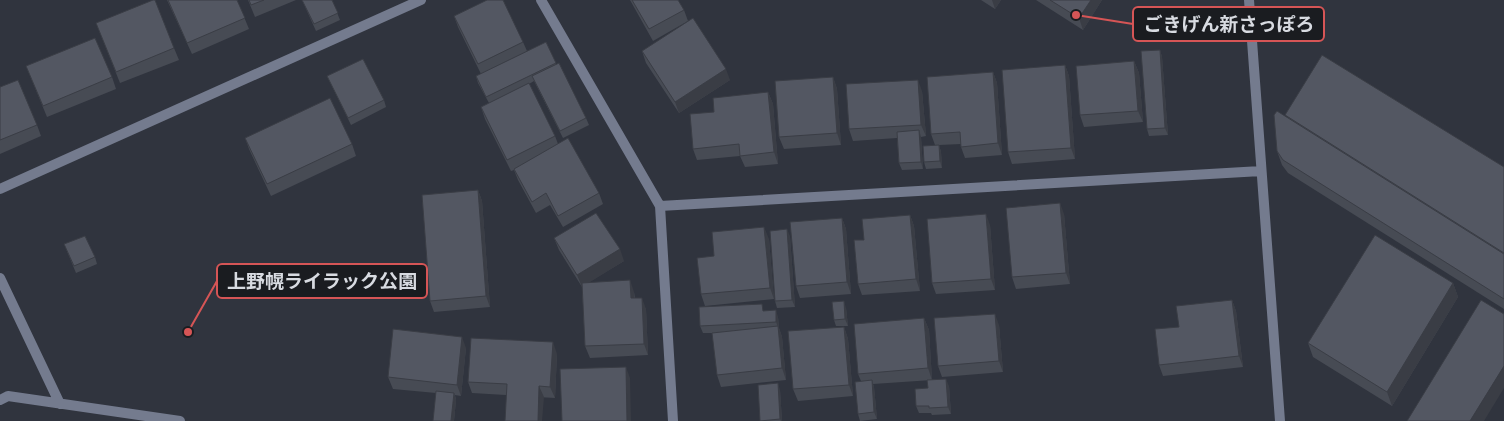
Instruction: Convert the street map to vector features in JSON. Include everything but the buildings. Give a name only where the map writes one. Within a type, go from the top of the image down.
[{"type":"street","points":[[0,189],[421,0]]},
{"type":"street","points":[[541,0],[660,206],[673,421]]},
{"type":"street","points":[[1249,0],[1280,421]]},
{"type":"street","points":[[660,206],[1261,171]]},
{"type":"street","points":[[0,278],[60,404]]},
{"type":"street","points":[[0,400],[8,396],[180,421]]},
{"type":"place","name":"ごきげん新さっぽろ","points":[[1076,15]]},
{"type":"place","name":"上野幌ライラック公園","points":[[188,332]]}]
